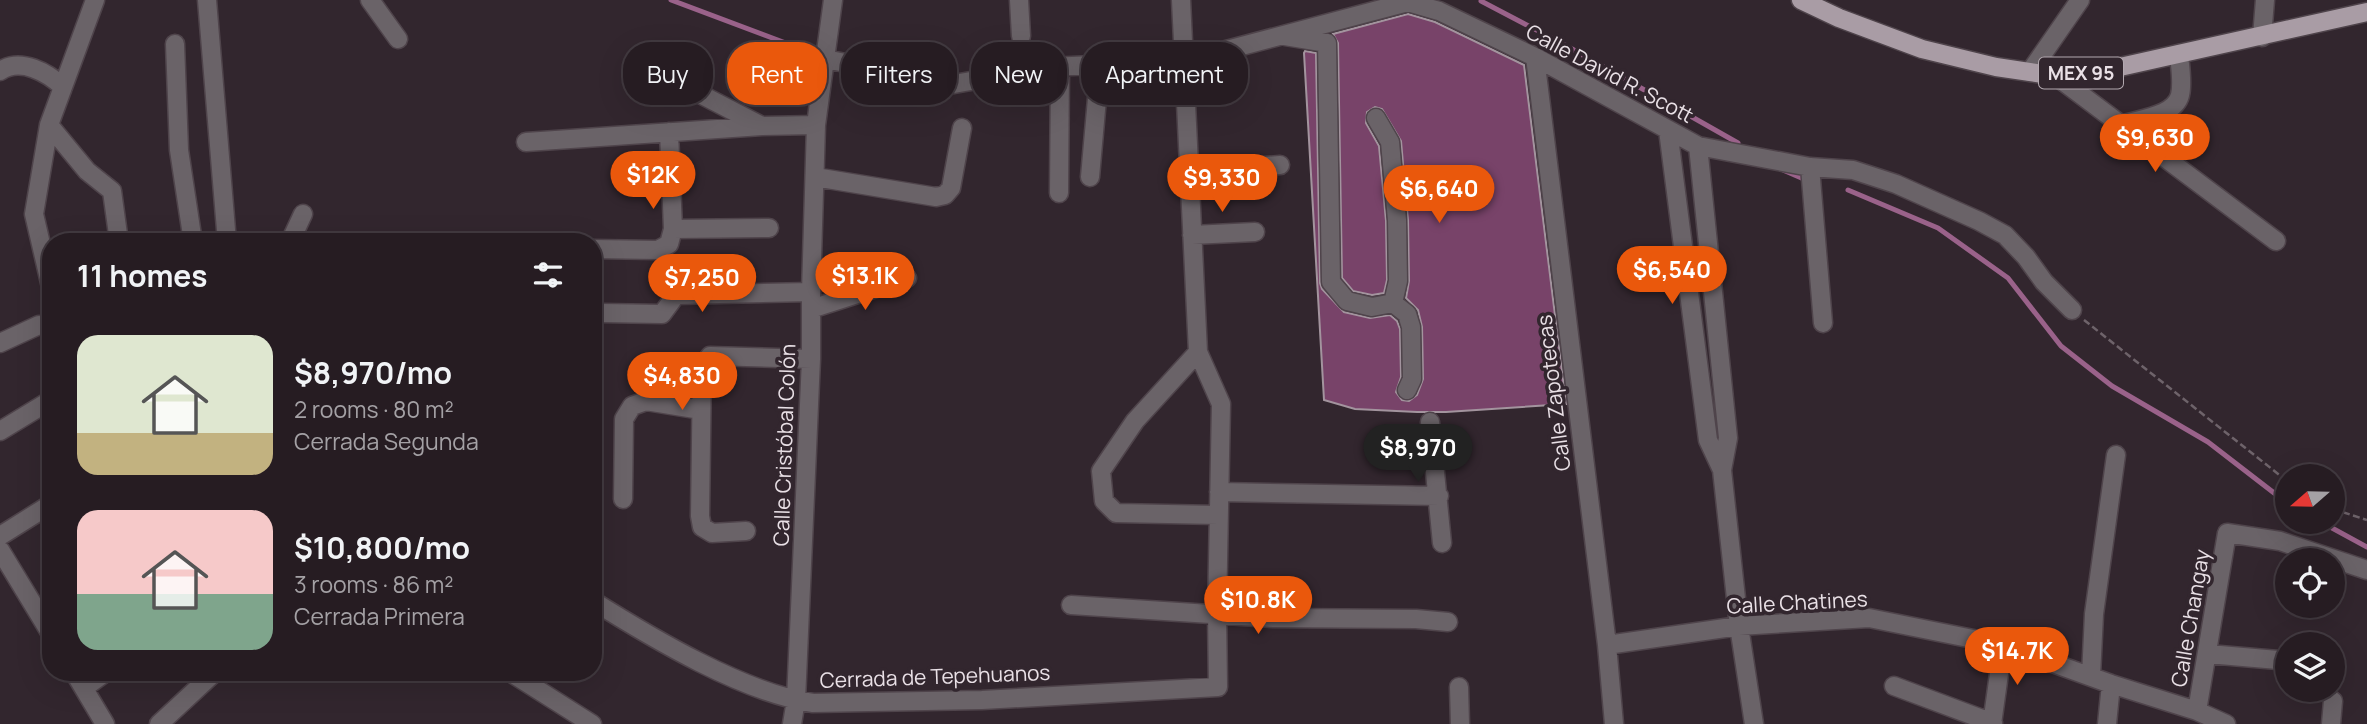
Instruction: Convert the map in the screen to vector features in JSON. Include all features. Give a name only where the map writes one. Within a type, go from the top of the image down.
[{"type":"main road","name":"MEX 95","points":[[1801,0],[1850,23],[1922,49],[1996,67],[2056,76],[2120,67],[2367,12]]},
{"type":"street","points":[[42,248],[34,214],[49,125],[94,0]]},
{"type":"street","points":[[207,0],[226,233]]},
{"type":"street","points":[[370,0],[398,39]]},
{"type":"street","name":"Calle Cristóbal Colón","points":[[827,44],[833,0]]},
{"type":"street","points":[[1019,0],[1021,36]]},
{"type":"street","points":[[1181,0],[1184,42]]},
{"type":"street","points":[[2030,72],[2080,0]]},
{"type":"street","points":[[2262,37],[2264,0]]},
{"type":"street","name":"Calle David R. Scott","points":[[1248,44],[1408,2],[1439,11],[1535,57],[1698,146],[1810,167],[1853,170],[1885,181],[2005,234],[2044,282],[2073,310]]},
{"type":"street","points":[[1280,35],[1327,43],[1331,282],[1347,301],[1372,306],[1392,303],[1407,314],[1411,327],[1412,379],[1406,390]]},
{"type":"street","points":[[175,44],[179,150],[192,233]]},
{"type":"street","points":[[2121,125],[2168,111],[2177,103],[2181,93],[2179,54]]},
{"type":"street","name":"Calle Zapotecas","points":[[1535,57],[1607,645],[1614,724]]},
{"type":"street","name":"Calle David R. Scott","points":[[827,59],[954,84],[971,81]]},
{"type":"street","points":[[0,71],[6,66],[27,66],[48,74],[63,88]]},
{"type":"street","points":[[2056,76],[2276,241]]},
{"type":"street","points":[[713,101],[762,126]]},
{"type":"street","name":"Calle Cristóbal Colón","points":[[792,724],[796,700],[811,359],[816,125],[819,105]]},
{"type":"street","points":[[1056,105],[1059,193]]},
{"type":"street","points":[[1090,177],[1096,105]]},
{"type":"street","points":[[1187,105],[1198,352],[1221,404],[1217,613]]},
{"type":"street","points":[[1376,118],[1390,142],[1397,220],[1398,281],[1392,303]]},
{"type":"street","points":[[49,125],[87,171],[112,191],[118,233]]},
{"type":"street","points":[[526,142],[762,126],[816,125]]},
{"type":"street","points":[[815,177],[936,197],[945,195],[951,188],[962,128]]},
{"type":"street","points":[[1668,130],[1708,440],[1722,470]]},
{"type":"street","points":[[602,249],[658,250],[668,244],[673,229],[669,132]]},
{"type":"street","points":[[1698,146],[1728,438],[1722,470],[1739,626],[1754,724]]},
{"type":"street","points":[[1190,171],[1280,165]]},
{"type":"street","points":[[1810,167],[1823,323]]},
{"type":"street","points":[[294,233],[303,214]]},
{"type":"street","points":[[673,229],[769,228]]},
{"type":"street","points":[[1682,229],[1706,228]]},
{"type":"street","points":[[1192,235],[1255,232]]},
{"type":"street","points":[[602,313],[662,314],[676,295],[811,301],[907,278]]},
{"type":"street","points":[[1690,299],[1713,297]]},
{"type":"street","points":[[0,343],[38,325]]},
{"type":"street","points":[[1198,352],[1135,421],[1101,471],[1104,501],[1116,513],[1218,516]]},
{"type":"street","points":[[746,531],[712,533],[702,527],[699,516],[702,367],[710,356],[811,359]]},
{"type":"street","points":[[1701,384],[1722,382]]},
{"type":"street","points":[[622,499],[624,419],[632,406],[646,401],[701,410]]},
{"type":"street","points":[[0,431],[42,405]]},
{"type":"street","points":[[1430,422],[1442,543]]},
{"type":"street","points":[[2091,676],[2094,614],[2116,455]]},
{"type":"street","points":[[1219,492],[1439,496]]},
{"type":"street","points":[[0,536],[42,510]]},
{"type":"street","name":"Calle Changay","points":[[2197,710],[2227,533],[2280,541],[2367,570]]},
{"type":"street","points":[[0,550],[42,608]]},
{"type":"street","points":[[1071,605],[1273,618],[1416,619],[1448,622]]},
{"type":"street","name":"Cerrada de Tepehuanos","points":[[602,606],[639,629],[732,677],[796,700],[833,704],[982,700],[1218,687],[1217,613]]},
{"type":"street","name":"Calle Chatines","points":[[1607,645],[1739,626],[1869,618],[2003,645],[2111,684],[2197,710],[2226,724]]},
{"type":"street","points":[[1894,686],[1992,724],[2003,645]]},
{"type":"street","points":[[2208,654],[2275,660]]},
{"type":"street","points":[[80,681],[106,724]]},
{"type":"street","points":[[84,688],[94,681]]},
{"type":"street","points":[[159,724],[205,681]]},
{"type":"street","points":[[524,681],[592,724]]},
{"type":"street","points":[[2107,724],[2111,684]]},
{"type":"street","points":[[1460,687],[1460,724]]},
{"type":"street","points":[[2331,724],[2333,702]]},
{"type":"path","points":[[2073,310],[2275,471]]},
{"type":"path","points":[[2345,513],[2367,520]]},
{"type":"building","points":[[1408,14],[1435,22],[1524,65],[1566,404],[1417,412],[1355,409],[1324,400],[1304,53],[1316,53],[1320,283],[1322,289],[1344,312],[1370,318],[1390,315],[1397,321],[1400,329],[1401,377],[1396,392],[1402,400],[1409,401],[1417,395],[1423,379],[1422,327],[1418,310],[1406,298],[1409,281],[1408,220],[1401,141],[1382,109],[1375,107],[1367,112],[1366,123],[1379,146],[1386,221],[1387,280],[1384,293],[1372,295],[1353,291],[1342,278],[1338,43],[1333,34]]},
{"type":"waterway","points":[[671,0],[783,42]]},
{"type":"waterway","points":[[1481,1],[1565,45],[1738,143]]},
{"type":"waterway","points":[[1783,170],[1806,180]]},
{"type":"waterway","points":[[1848,190],[1938,228],[2008,278],[2061,346],[2112,386],[2208,442],[2275,494]]},
{"type":"waterway","points":[[2343,534],[2367,547]]}]
